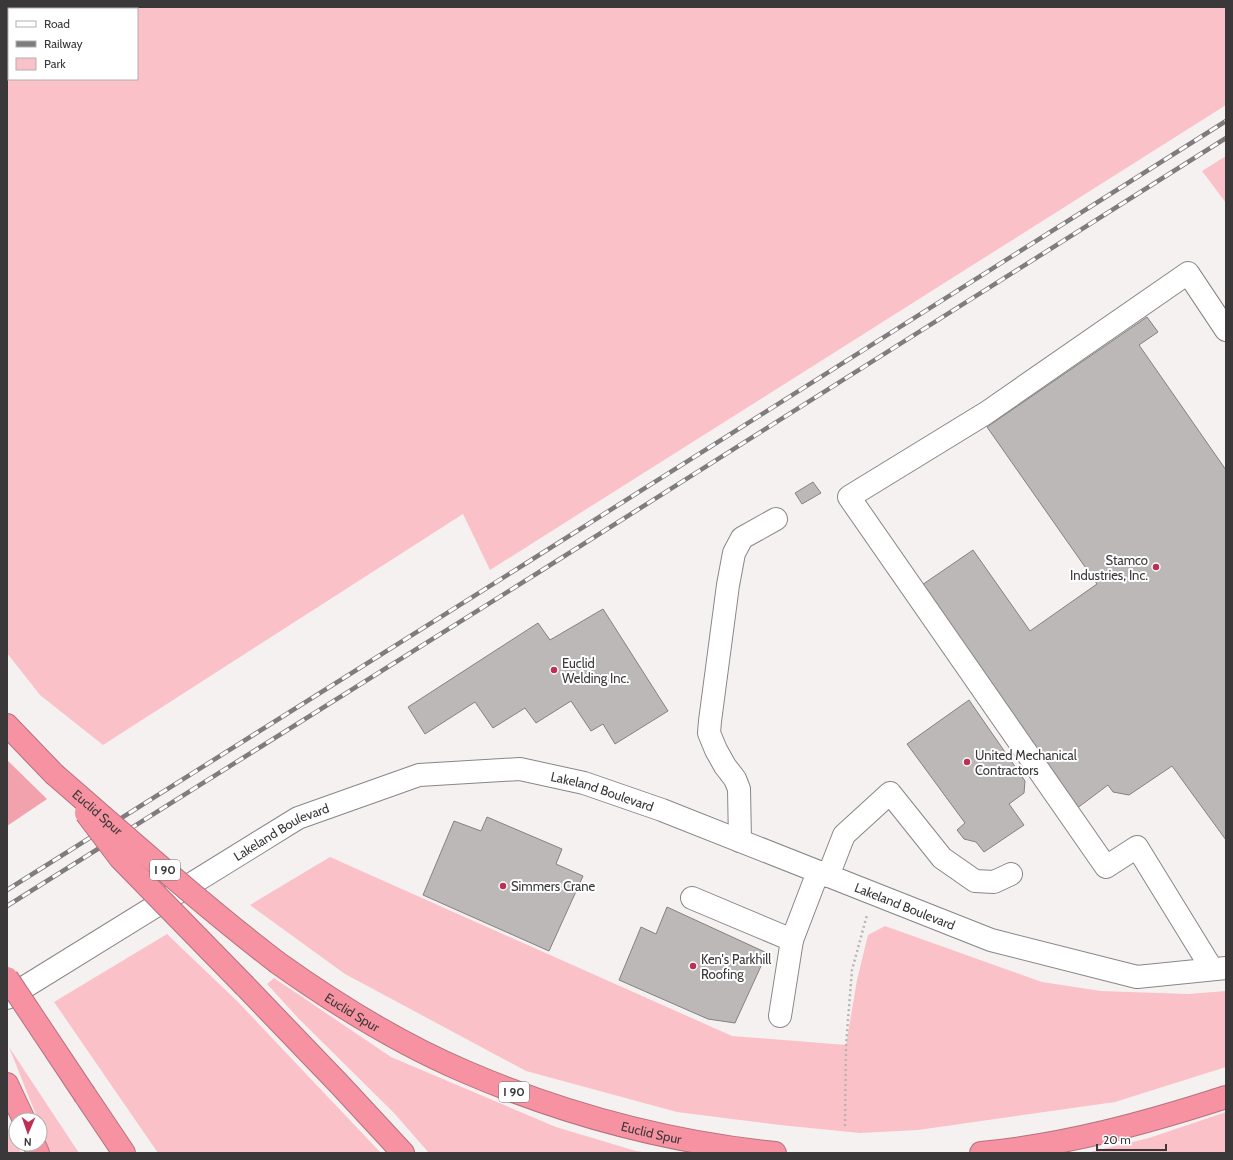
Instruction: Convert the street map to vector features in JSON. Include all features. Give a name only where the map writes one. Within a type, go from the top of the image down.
[{"type":"highway","name":"Euclid Spur","points":[[7,726],[54,774],[181,885],[246,939],[315,989],[390,1034],[465,1072],[545,1103],[625,1127],[704,1144],[775,1153]]},
{"type":"highway","points":[[54,774],[120,858],[341,1086],[403,1153]]},
{"type":"highway","points":[[7,978],[124,1153]]},
{"type":"highway","points":[[7,1084],[20,1112]]},
{"type":"highway","points":[[981,1153],[1042,1145],[1084,1137],[1164,1117],[1226,1097]]},
{"type":"street","points":[[1219,969],[1138,847],[1106,867],[849,497],[986,413],[1188,274],[1226,330]]},
{"type":"street","points":[[740,841],[739,789],[735,779],[725,766],[716,750],[710,733],[710,721],[734,553],[742,538],[776,519]]},
{"type":"street","name":"Lakeland Boulevard","points":[[7,998],[298,818],[419,775],[520,769],[584,783],[662,810],[991,940],[1137,977],[1219,969]]},
{"type":"street","points":[[780,1016],[792,940],[823,874],[844,835],[890,792],[942,858],[975,881],[994,882],[1011,874]]},
{"type":"street","points":[[692,898],[792,940]]},
{"type":"path","points":[[845,1126],[846,1045],[852,970],[872,893]]},
{"type":"green space","points":[[7,7],[1226,7],[1226,105],[490,570],[463,514],[103,745],[40,695],[7,653]]},
{"type":"green space","points":[[1226,156],[1226,203],[1202,171]]},
{"type":"green space","points":[[330,857],[732,1036],[846,1045],[857,980],[868,935],[885,926],[1042,982],[1101,991],[1188,994],[1226,991],[1226,1067],[1115,1102],[918,1130],[860,1133],[677,1112],[526,1071],[345,974],[250,905]]},
{"type":"green space","points":[[167,934],[238,1002],[381,1153],[158,1153],[54,1002]]},
{"type":"green space","points":[[274,978],[391,1057],[556,1127],[636,1151],[649,1153],[429,1153],[394,1113],[298,1018],[267,984]]},
{"type":"green space","points":[[9,1047],[79,1153],[50,1153],[48,1148],[48,1112],[35,1112]]},
{"type":"green space","points":[[1226,1112],[1226,1153],[1086,1153],[1149,1138]]},
{"type":"green space","points":[[7,1126],[8,1152],[21,1153],[7,1153]]},
{"type":"shaded area","points":[[7,760],[47,799],[7,826]]},
{"type":"building","name":"Stamco Industries, Inc.","points":[[1147,317],[1158,332],[1139,345],[1226,470],[1226,840],[1172,766],[1129,795],[1113,792],[1108,785],[1076,809],[919,587],[973,550],[1030,631],[1097,584],[987,427]]},
{"type":"building","points":[[813,482],[821,493],[802,504],[795,493]]},
{"type":"building","name":"Euclid Welding Inc.","points":[[603,609],[668,711],[615,744],[603,724],[591,731],[571,701],[536,723],[525,708],[493,728],[475,702],[425,734],[408,707],[538,623],[550,640]]},
{"type":"building","name":"United Mechanical Contractors","points":[[969,700],[1025,781],[1024,793],[1009,804],[1024,825],[984,852],[976,842],[964,839],[957,830],[965,823],[907,744]]},
{"type":"building","name":"Simmers Crane","points":[[487,817],[562,849],[556,864],[583,876],[549,951],[423,895],[454,821],[481,831]]},
{"type":"building","name":"Ken's Parkhill Roofing","points":[[667,907],[767,953],[735,1023],[708,1019],[619,980],[641,927],[656,934]]},
{"type":"railway","points":[[7,890],[1226,121]]},
{"type":"railway","points":[[7,906],[1226,138]]},
{"type":"place","name":"Stamco Industries, Inc.","points":[[1156,567]]},
{"type":"place","name":"Euclid Welding Inc.","points":[[554,670]]},
{"type":"place","name":"United Mechanical Contractors","points":[[967,762]]},
{"type":"place","name":"Simmers Crane","points":[[503,886]]},
{"type":"place","name":"Ken's Parkhill Roofing","points":[[693,966]]}]
